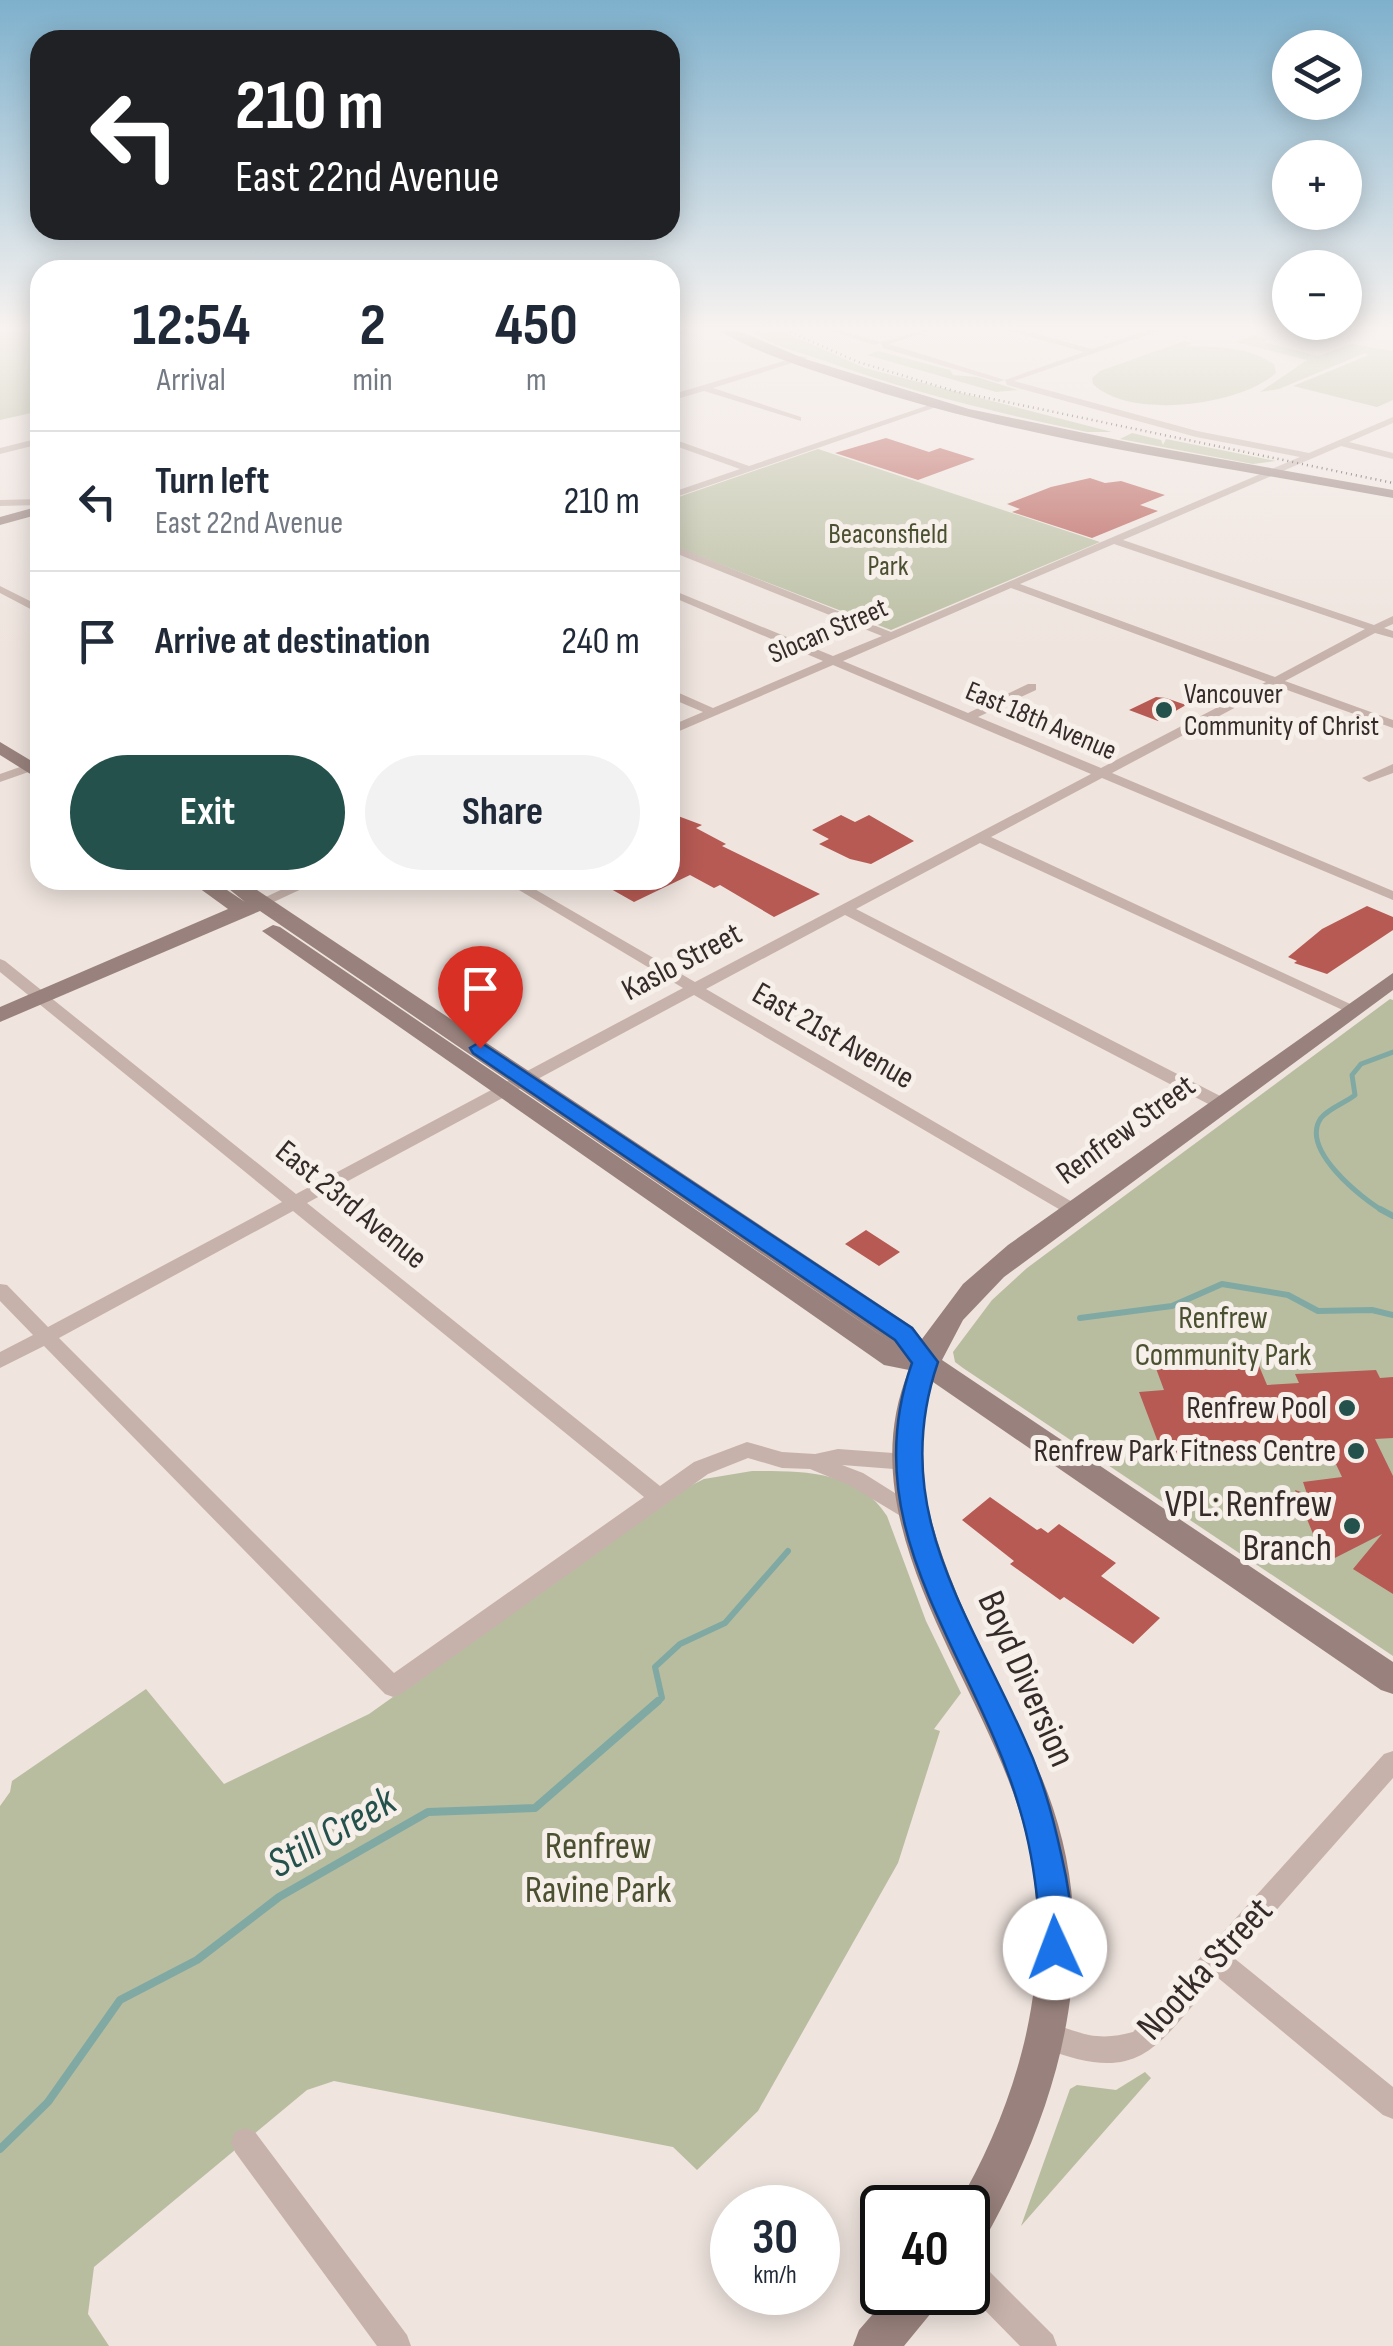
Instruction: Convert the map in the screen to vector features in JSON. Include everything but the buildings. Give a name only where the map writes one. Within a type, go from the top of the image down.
[{"type":"street","points":[[680,493],[842,437]]},
{"type":"street","points":[[1100,437],[1393,497]]},
{"type":"street","points":[[1214,437],[1311,456]]},
{"type":"street","name":"Slocan Street","points":[[680,727],[1352,437]]},
{"type":"street","points":[[1342,442],[1393,456]]},
{"type":"street","points":[[0,451],[30,444]]},
{"type":"street","points":[[680,445],[749,469]]},
{"type":"street","points":[[1293,464],[1301,473],[1393,497]]},
{"type":"street","points":[[1272,473],[1347,485]]},
{"type":"street","points":[[0,503],[30,505]]},
{"type":"street","points":[[0,521],[30,510]]},
{"type":"street","points":[[1115,541],[1393,635]]},
{"type":"street","points":[[680,552],[892,636]]},
{"type":"street","points":[[1012,585],[1393,724]]},
{"type":"street","points":[[0,589],[30,606]]},
{"type":"street","name":"East 18th Avenue","points":[[680,596],[1393,896]]},
{"type":"street","name":"Kaslo Street","points":[[0,1362],[514,1084],[1393,619]]},
{"type":"street","points":[[969,717],[1032,687]]},
{"type":"street","points":[[680,697],[714,713]]},
{"type":"street","points":[[0,730],[30,758]]},
{"type":"street","points":[[0,747],[30,761]]},
{"type":"street","points":[[0,778],[30,768]]},
{"type":"street","points":[[1369,778],[1393,768]]},
{"type":"street","points":[[981,838],[1353,1009]]},
{"type":"street","points":[[219,890],[252,906],[514,1084],[904,1334],[925,1362],[1393,1680]]},
{"type":"street","points":[[237,890],[252,906]]},
{"type":"street","points":[[0,1014],[290,890]]},
{"type":"street","name":"East 21st Avenue","points":[[527,890],[1075,1211]]},
{"type":"street","points":[[846,910],[1222,1104]]},
{"type":"street","name":"East 23rd Avenue","points":[[0,964],[660,1498]]},
{"type":"street","name":"Renfrew Street","points":[[925,1362],[937,1336],[984,1281],[1393,980]]},
{"type":"street","points":[[0,1290],[393,1687],[701,1468],[747,1450],[782,1460],[815,1462],[838,1457],[907,1462]]},
{"type":"street","name":"Boyd Diversion","points":[[925,1362],[911,1403],[907,1462],[914,1516],[930,1570],[1010,1741],[1037,1811],[1054,1906],[1054,1992],[1049,2037]]},
{"type":"street","points":[[815,1462],[856,1479],[914,1516]]},
{"type":"street","name":"Nootka Street","points":[[1049,2037],[1096,2051],[1120,2052],[1142,2042],[1393,1761]]},
{"type":"street","points":[[1216,1960],[1393,2105]]},
{"type":"street","points":[[990,2191],[1026,2116],[1049,2037]]},
{"type":"street","points":[[245,2142],[396,2346]]},
{"type":"street","points":[[990,2294],[1042,2346]]},
{"type":"street","points":[[876,2346],[902,2315]]},
{"type":"green space","points":[[1151,437],[1161,440],[1163,445],[1166,439],[1276,461],[1253,464],[1120,439]]},
{"type":"green space","name":"Beaconsfield Park","points":[[818,449],[1100,542],[891,630],[680,549],[680,497]]},
{"type":"green space","name":"Renfrew Community Park","points":[[1390,999],[1393,1656],[963,1368],[955,1362],[953,1352],[992,1300],[1027,1268]]},
{"type":"green space","name":"Renfrew Ravine Park","points":[[752,1471],[827,1476],[861,1490],[875,1501],[887,1516],[926,1621],[961,1693],[934,1729],[940,1731],[898,1863],[758,2111],[697,2170],[673,2147],[334,2081],[307,2090],[94,2267],[88,2314],[109,2346],[0,2346],[0,1806],[12,1781],[146,1689],[224,1784],[369,1714],[688,1487],[704,1479]]},
{"type":"green space","points":[[1145,2072],[1151,2078],[1021,2226],[1070,2089],[1077,2085],[1116,2090]]},
{"type":"waterway","name":"Still Creek","points":[[1383,1211],[1336,1172],[1318,1144],[1316,1130],[1324,1114],[1355,1095],[1352,1075],[1361,1064],[1393,1052]]},
{"type":"waterway","name":"Still Creek","points":[[1383,1211],[1393,1216]]},
{"type":"waterway","name":"Still Creek","points":[[1080,1318],[1172,1306],[1222,1284],[1288,1295],[1318,1311],[1372,1310],[1393,1315]]},
{"type":"waterway","name":"Still Creek","points":[[655,1704],[662,1698],[655,1667],[680,1644],[725,1623],[788,1551]]},
{"type":"waterway","name":"Still Creek","points":[[0,2149],[48,2102],[120,2000],[197,1960],[279,1897],[428,1812],[535,1808],[658,1701]]},
{"type":"railway","points":[[1176,437],[1393,483]]},
{"type":"place","name":"Vancouver Community of Christ","points":[[1164,710]]},
{"type":"place","name":"Renfrew Pool","points":[[1347,1408]]},
{"type":"place","name":"Renfrew Park Fitness Centre","points":[[1356,1451]]},
{"type":"place","name":"VPL: Renfrew Branch","points":[[1352,1526]]},
{"type":"route","points":[[480,1048],[904,1334],[925,1362],[911,1403],[908,1430],[908,1488],[914,1516],[930,1570],[1010,1741],[1037,1811],[1048,1858],[1055,1948]]}]
